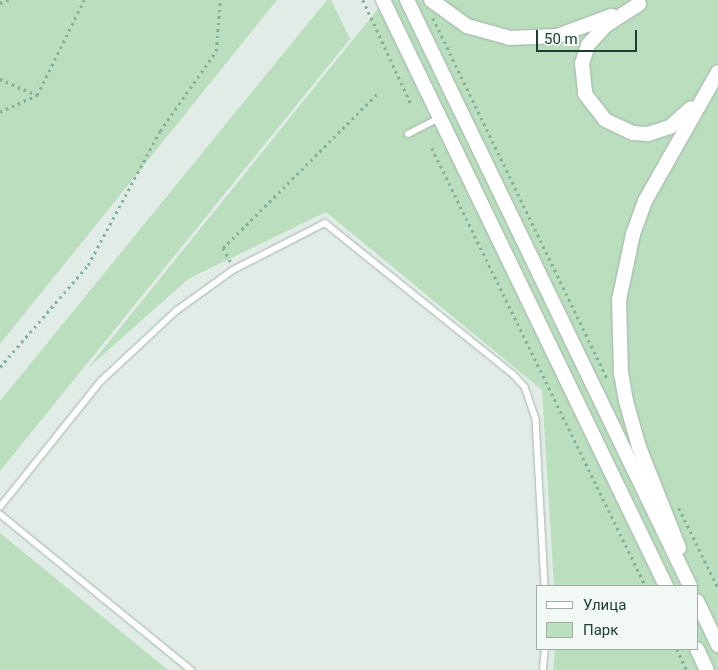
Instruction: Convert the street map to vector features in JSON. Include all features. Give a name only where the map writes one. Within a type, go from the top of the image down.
[{"type":"street","points":[[383,0],[666,585]]},
{"type":"street","points":[[407,0],[690,585]]},
{"type":"street","points":[[643,2],[605,26],[588,45],[582,80],[593,109],[618,128],[633,132],[654,133],[670,127],[682,118],[707,89]]},
{"type":"street","points":[[434,6],[486,33],[533,39],[575,31],[643,2]]},
{"type":"street","points":[[690,585],[671,523],[639,447],[626,401],[621,364],[619,300],[633,234],[645,201],[718,72]]},
{"type":"street","points":[[698,603],[718,645]]},
{"type":"street","points":[[697,650],[707,670]]},
{"type":"lane","points":[[408,134],[439,118]]},
{"type":"lane","points":[[0,507],[101,381],[176,310],[233,270],[326,223],[513,374],[532,400],[536,419],[545,585]]},
{"type":"lane","points":[[0,514],[191,670]]},
{"type":"lane","points":[[543,670],[545,650]]},
{"type":"path","points":[[0,3],[8,0]]},
{"type":"path","points":[[0,112],[38,95],[84,0]]},
{"type":"path","points":[[0,367],[88,265],[160,131],[216,51],[220,0]]},
{"type":"path","points":[[363,0],[411,104]]},
{"type":"path","points":[[434,6],[433,19],[611,386]]},
{"type":"path","points":[[0,79],[38,95]]},
{"type":"path","points":[[233,270],[223,248],[377,94]]},
{"type":"path","points":[[432,148],[646,585]]},
{"type":"path","points":[[675,499],[718,588]]},
{"type":"path","points":[[677,650],[687,670]]},
{"type":"green space","points":[[0,0],[277,0],[0,344]]},
{"type":"green space","points":[[327,0],[331,0],[350,39],[0,471],[0,401]]},
{"type":"green space","points":[[385,0],[718,0],[718,670],[553,670],[555,650],[698,650],[698,585],[554,585],[542,390],[326,212],[188,279],[87,369]]},
{"type":"green space","points":[[0,533],[168,670],[0,670]]}]
